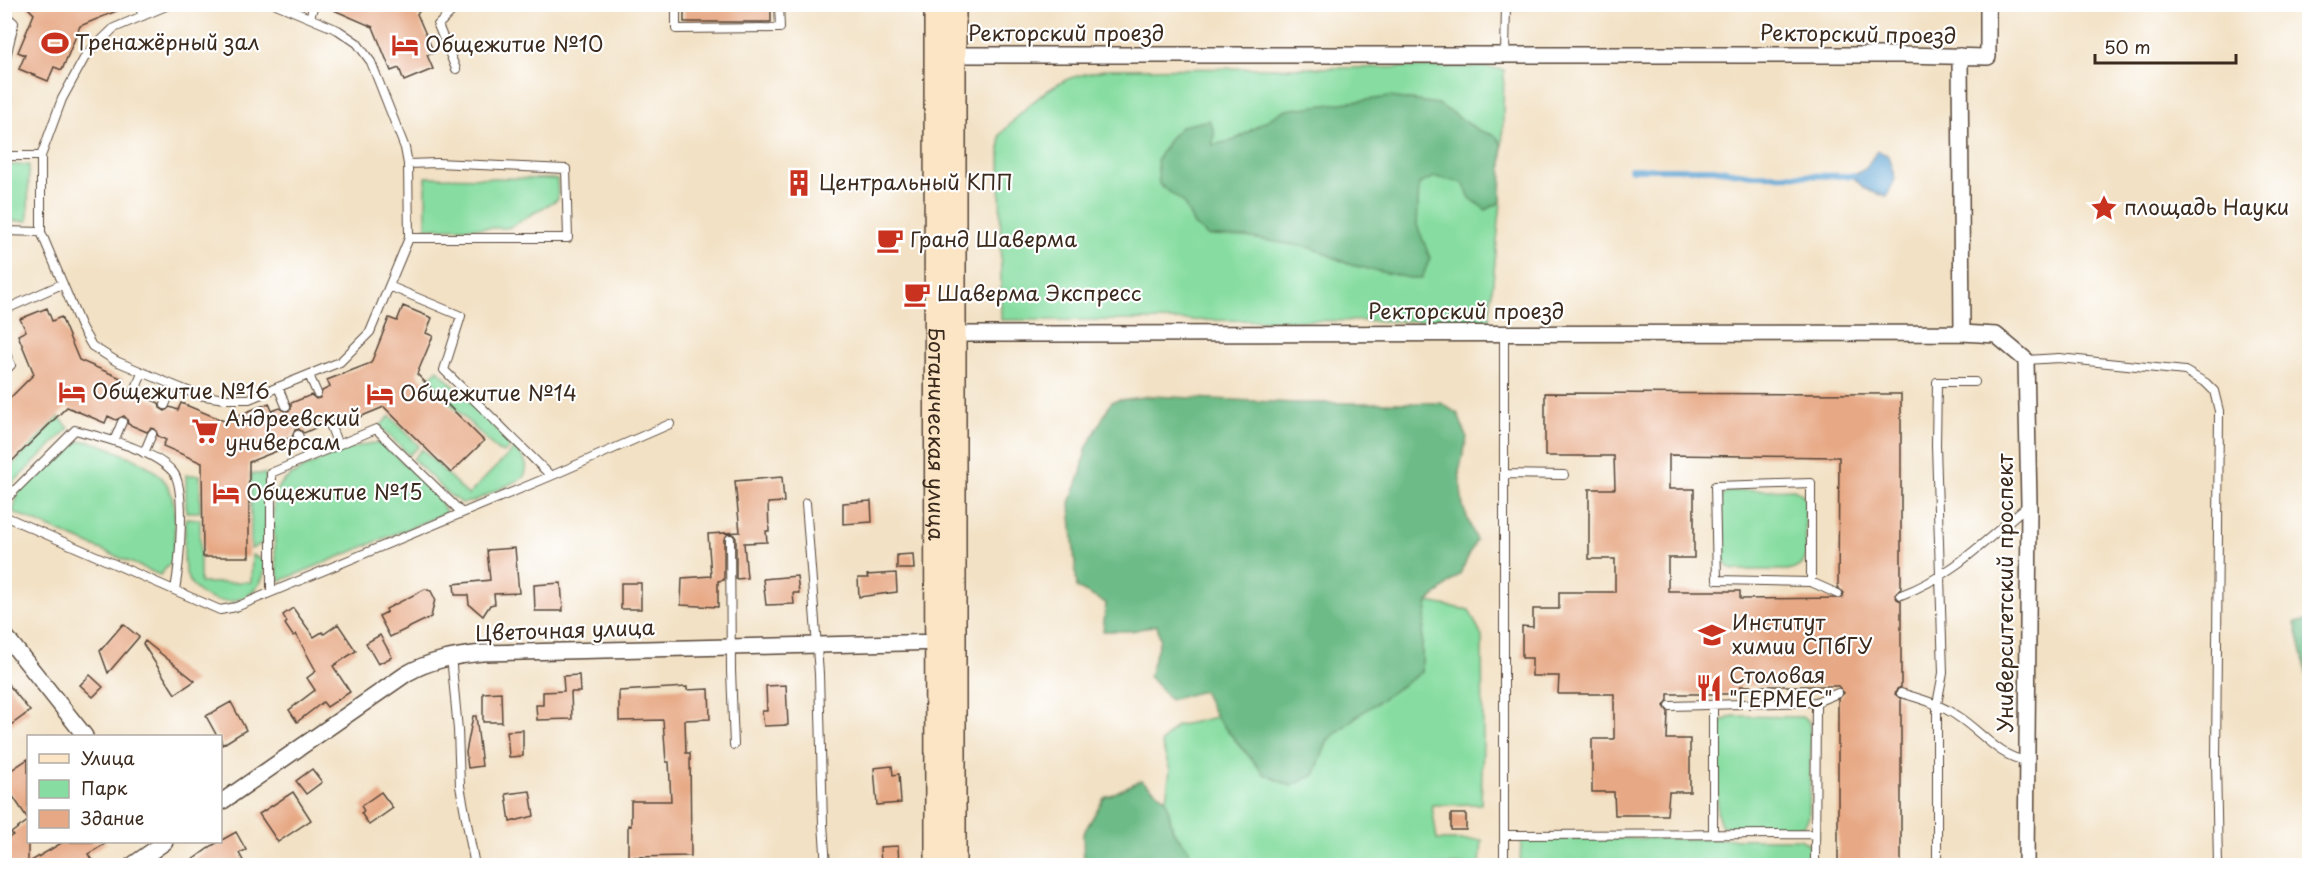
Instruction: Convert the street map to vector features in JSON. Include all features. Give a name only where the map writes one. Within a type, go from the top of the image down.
[{"type":"street","name":"Ботаническая улица","points":[[935,4],[946,55]]},
{"type":"street","name":"Ботаническая улица","points":[[936,866],[946,642],[946,55],[955,4]]},
{"type":"street","name":"Ректорский проезд","points":[[946,55],[1988,57],[1988,4]]},
{"type":"street","points":[[1960,56],[1962,333]]},
{"type":"street","name":"Ректорский проезд","points":[[946,334],[1962,333],[1996,335],[2026,360]]},
{"type":"street","name":"Университетский проспект","points":[[2026,360],[2029,504],[2026,866]]},
{"type":"street","points":[[4,634],[84,735]]},
{"type":"street","name":"Ботаническая улица","points":[[946,642],[956,866]]},
{"type":"street","name":"Цветочная улица","points":[[222,802],[406,674],[420,666],[451,656],[482,653],[946,642]]},
{"type":"lane","points":[[138,4],[143,16]]},
{"type":"lane","points":[[171,4],[114,28],[86,55],[62,99],[41,156],[41,232],[81,327],[92,346],[116,361],[173,386],[198,395],[225,399],[249,399],[340,362],[370,332],[409,238],[408,164],[405,148],[370,62],[357,43],[348,36],[277,5]]},
{"type":"lane","points":[[310,18],[315,4]]},
{"type":"lane","points":[[456,69],[438,25],[459,4]]},
{"type":"lane","points":[[676,4],[676,29],[780,28],[779,4]]},
{"type":"lane","points":[[1505,55],[1506,4]]},
{"type":"lane","points":[[4,14],[14,23],[4,66]]},
{"type":"lane","points":[[4,156],[41,156]]},
{"type":"lane","points":[[408,164],[436,163],[566,169],[568,238],[409,238]]},
{"type":"lane","points":[[4,231],[41,232]]},
{"type":"lane","points":[[4,310],[62,284]]},
{"type":"lane","points":[[389,285],[461,316],[444,370],[551,476]]},
{"type":"lane","points":[[1503,866],[1504,333]]},
{"type":"lane","points":[[4,349],[11,365],[4,372]]},
{"type":"lane","points":[[2026,360],[2060,358],[2185,371],[2206,383],[2214,391],[2219,411],[2216,761],[2218,866]]},
{"type":"lane","points":[[134,393],[142,373]]},
{"type":"lane","points":[[309,375],[317,393]]},
{"type":"lane","points":[[1937,866],[1937,704],[1943,673],[1936,445],[1937,382],[1975,382]]},
{"type":"lane","points":[[165,405],[173,386]]},
{"type":"lane","points":[[278,387],[286,406]]},
{"type":"lane","points":[[114,441],[122,422]]},
{"type":"lane","points":[[329,422],[338,445]]},
{"type":"lane","points":[[4,516],[220,610],[236,607],[670,424]]},
{"type":"lane","points":[[271,592],[271,473],[308,457],[376,429],[462,513]]},
{"type":"lane","points":[[4,501],[75,430],[114,441],[144,453],[174,472],[180,493],[180,567],[175,590]]},
{"type":"lane","points":[[144,453],[152,434]]},
{"type":"lane","points":[[298,435],[308,457]]},
{"type":"lane","points":[[1504,474],[1564,475]]},
{"type":"lane","points":[[1811,582],[1811,483],[1715,486],[1717,580],[1811,582],[1838,594]]},
{"type":"lane","points":[[806,503],[818,646],[826,866]]},
{"type":"lane","points":[[1901,594],[1924,586],[1956,566],[2029,504]]},
{"type":"lane","points":[[730,539],[734,745]]},
{"type":"lane","points":[[451,656],[458,730],[460,786],[475,866]]},
{"type":"lane","points":[[1670,706],[1816,702],[1838,693]]},
{"type":"lane","points":[[1901,693],[1937,704],[1958,716],[2003,753],[2015,759],[2027,761]]},
{"type":"lane","points":[[1815,866],[1816,702]]},
{"type":"lane","points":[[1713,706],[1713,833]]},
{"type":"lane","points":[[1503,835],[1815,834]]},
{"type":"green space","points":[[1485,67],[1504,70],[1501,202],[1489,321],[1001,320],[1000,135],[1031,104],[1058,84],[1078,76],[1109,69]]},
{"type":"green space","points":[[1390,97],[1438,104],[1478,130],[1496,136],[1502,145],[1501,202],[1486,210],[1470,198],[1463,183],[1435,177],[1419,184],[1417,225],[1430,258],[1422,278],[1409,278],[1351,265],[1312,248],[1246,237],[1208,236],[1194,225],[1183,202],[1159,184],[1157,160],[1170,138],[1182,126],[1209,120],[1214,131],[1213,145],[1235,140],[1284,110]]},
{"type":"green space","points":[[5,165],[29,165],[28,221],[5,221]]},
{"type":"green space","points":[[426,177],[557,179],[558,199],[508,228],[426,228]]},
{"type":"green space","points":[[438,370],[512,445],[504,453],[498,451],[427,380]]},
{"type":"green space","points":[[1151,396],[1295,403],[1441,403],[1458,414],[1467,438],[1459,472],[1463,507],[1476,540],[1460,574],[1428,602],[1422,637],[1422,672],[1357,716],[1328,740],[1314,775],[1291,786],[1264,774],[1216,717],[1203,691],[1170,700],[1149,676],[1160,639],[1157,625],[1132,631],[1103,631],[1106,603],[1077,588],[1070,503],[1081,473],[1086,449],[1112,401]]},
{"type":"green space","points":[[390,416],[419,446],[409,455],[380,426]]},
{"type":"green space","points":[[59,417],[69,428],[11,485],[5,479],[5,473]]},
{"type":"green space","points":[[81,441],[104,446],[144,464],[158,473],[166,484],[172,495],[174,508],[174,559],[160,575],[13,512],[18,493],[63,449]]},
{"type":"green space","points":[[377,443],[388,448],[440,500],[446,513],[280,581],[274,534],[277,489],[293,474],[323,459],[355,447]]},
{"type":"green space","points":[[515,448],[524,459],[526,466],[523,478],[472,502],[462,503],[448,494],[413,459],[422,449],[468,495]]},
{"type":"green space","points":[[251,474],[266,474],[265,542],[251,549]]},
{"type":"green space","points":[[186,475],[200,475],[200,512],[186,512]]},
{"type":"green space","points":[[1794,489],[1805,499],[1806,556],[1802,565],[1792,570],[1735,570],[1729,567],[1724,562],[1721,553],[1721,499],[1724,493]]},
{"type":"green space","points":[[186,518],[200,519],[200,583],[251,582],[252,555],[265,561],[263,576],[257,587],[247,596],[222,601],[208,598],[197,590],[186,572],[184,549]]},
{"type":"green space","points":[[1428,602],[1469,610],[1482,637],[1481,804],[1432,805],[1437,840],[1482,840],[1480,865],[1188,865],[1189,850],[1173,831],[1166,799],[1170,770],[1161,743],[1176,726],[1216,717],[1264,774],[1291,786],[1314,775],[1328,740],[1357,716],[1422,672],[1422,637]]},
{"type":"green space","points":[[2310,621],[2309,684],[2295,622]]},
{"type":"green space","points":[[1733,716],[1802,717],[1809,722],[1811,740],[1809,817],[1804,826],[1771,828],[1771,824],[1756,824],[1755,828],[1730,828],[1721,825],[1717,813],[1718,733],[1722,721]]},
{"type":"green space","points":[[1141,780],[1166,799],[1173,831],[1189,850],[1188,865],[1084,865],[1083,834],[1104,798]]},
{"type":"green space","points":[[1532,838],[1800,839],[1809,844],[1810,865],[1520,866],[1521,840]]},
{"type":"water","points":[[1877,151],[1888,155],[1895,179],[1887,196],[1867,190],[1853,176],[1866,168]]},
{"type":"building","points":[[24,4],[131,5],[80,26],[62,70],[54,67],[48,81],[19,69],[25,55],[18,52],[34,14]]},
{"type":"building","name":"Общежитие №10","points":[[320,4],[426,4],[417,14],[434,53],[427,55],[433,69],[404,81],[399,68],[391,71],[373,27]]},
{"type":"building","points":[[684,4],[771,4],[771,22],[684,22]]},
{"type":"building","points":[[403,306],[432,318],[426,333],[433,336],[417,374],[484,441],[451,473],[384,407],[345,423],[342,417],[335,420],[327,416],[324,424],[304,433],[299,429],[295,430],[292,437],[284,440],[287,447],[249,462],[249,557],[203,557],[202,463],[163,446],[166,440],[158,436],[155,429],[151,428],[147,432],[128,424],[124,416],[116,420],[108,416],[105,423],[67,407],[4,469],[4,404],[34,374],[18,335],[26,331],[20,319],[47,308],[52,321],[61,317],[79,360],[123,379],[120,387],[129,391],[131,398],[135,399],[140,395],[159,403],[160,408],[165,411],[170,407],[178,410],[181,403],[224,421],[269,403],[272,411],[280,408],[286,412],[291,409],[291,403],[311,395],[316,399],[320,398],[322,391],[330,387],[327,380],[371,363],[389,318],[397,321]]},
{"type":"building","name":"Институт химии СПбГУ","points":[[1545,393],[1901,394],[1901,588],[1895,595],[1901,601],[1901,687],[1895,694],[1901,699],[1901,866],[1838,866],[1838,699],[1844,693],[1838,686],[1740,686],[1740,694],[1668,694],[1668,700],[1664,706],[1668,712],[1667,739],[1690,739],[1690,792],[1669,792],[1667,815],[1615,815],[1614,792],[1592,792],[1592,739],[1614,739],[1614,694],[1558,694],[1559,676],[1532,676],[1532,658],[1522,658],[1522,626],[1533,627],[1533,609],[1559,609],[1559,592],[1615,592],[1615,559],[1589,559],[1589,489],[1615,489],[1614,456],[1545,456]],"holes":[[[1669,455],[1839,457],[1838,588],[1844,593],[1842,598],[1740,599],[1740,591],[1668,591],[1668,558],[1694,558],[1694,489],[1669,489]]]},
{"type":"building","points":[[782,477],[784,502],[768,503],[767,542],[744,543],[747,578],[736,579],[736,538],[733,534],[728,534],[724,539],[724,580],[718,581],[718,607],[681,605],[682,578],[711,576],[708,534],[740,532],[735,481]]},
{"type":"building","points":[[871,501],[872,522],[843,524],[843,503]]},
{"type":"building","points":[[515,548],[519,593],[494,594],[495,604],[490,605],[483,616],[469,604],[468,595],[455,595],[454,584],[490,580],[487,550]]},
{"type":"building","points":[[913,554],[914,569],[897,569],[897,555]]},
{"type":"building","points":[[896,573],[897,592],[859,597],[858,578],[868,578],[867,575]]},
{"type":"building","points":[[797,576],[799,593],[793,593],[794,604],[766,605],[763,579]]},
{"type":"building","points":[[561,583],[563,611],[535,611],[534,585]]},
{"type":"building","points":[[621,583],[641,583],[641,609],[621,609]]},
{"type":"building","points":[[425,589],[431,591],[435,599],[431,617],[390,637],[379,616],[387,612],[386,609]]},
{"type":"building","points":[[293,608],[314,637],[322,632],[324,634],[338,624],[356,651],[333,666],[350,692],[327,707],[323,702],[297,722],[289,710],[315,690],[307,678],[316,671],[296,634],[293,636],[285,624],[287,622],[283,615]]},
{"type":"building","points":[[123,624],[139,637],[108,673],[100,651]]},
{"type":"building","points":[[380,635],[392,657],[378,664],[366,643]]},
{"type":"building","points":[[145,641],[195,681],[175,694],[143,644]]},
{"type":"building","points":[[90,675],[103,687],[93,697],[80,685]]},
{"type":"building","points":[[579,675],[580,692],[571,692],[572,719],[537,720],[536,705],[543,705],[543,692],[564,691],[563,676]]},
{"type":"building","points":[[4,679],[30,711],[4,730]]},
{"type":"building","points":[[786,685],[788,725],[764,726],[762,711],[767,711],[766,686]]},
{"type":"building","points":[[687,687],[687,690],[709,689],[710,719],[685,720],[686,753],[690,753],[691,856],[628,857],[631,801],[671,801],[669,762],[666,762],[663,720],[619,721],[619,691]]},
{"type":"building","points":[[501,692],[502,722],[483,722],[483,693]]},
{"type":"building","points":[[231,702],[246,730],[222,745],[222,735],[216,735],[206,716]]},
{"type":"building","points":[[473,716],[476,716],[482,766],[468,768],[466,752]]},
{"type":"building","points":[[523,730],[523,756],[509,757],[507,731]]},
{"type":"building","points":[[27,760],[27,818],[4,783],[4,775]]},
{"type":"building","points":[[892,766],[893,775],[899,774],[901,803],[877,805],[874,768]]},
{"type":"building","points":[[312,769],[322,782],[306,794],[296,781]]},
{"type":"building","points":[[530,791],[534,816],[510,822],[506,794]]},
{"type":"building","points":[[293,792],[311,820],[278,842],[259,814]]},
{"type":"building","points":[[381,792],[393,808],[369,825],[361,813],[364,811],[361,806]]},
{"type":"building","points":[[1451,814],[1466,814],[1466,830],[1451,830]]},
{"type":"building","points":[[27,822],[28,863],[61,843],[106,843],[88,854],[91,859],[81,866],[4,866],[4,841],[13,835],[11,833]]},
{"type":"building","points":[[236,832],[246,850],[239,853],[246,866],[184,866],[213,845],[222,843],[222,840]]},
{"type":"building","points":[[898,846],[899,866],[881,866],[880,847]]},
{"type":"waterway","points":[[1631,169],[1713,169],[1752,175],[1853,176]]},
{"type":"place","name":"Тренажёрный зал","points":[[55,43]]},
{"type":"place","name":"Общежитие №10","points":[[405,45]]},
{"type":"place","name":"Центральный КПП","points":[[799,183]]},
{"type":"place","name":"площадь Науки","points":[[2104,208]]},
{"type":"place","name":"Гранд Шаверма","points":[[890,240]]},
{"type":"place","name":"Шаверма Экспресс","points":[[917,294]]},
{"type":"place","name":"Общежитие №16","points":[[72,392]]},
{"type":"place","name":"Общежитие №14","points":[[380,394]]},
{"type":"place","name":"Андреевский универсам","points":[[205,431]]},
{"type":"place","name":"Общежитие №15","points":[[226,493]]},
{"type":"place","name":"Институт химии СПбГУ","points":[[1712,635]]},
{"type":"place","name":"Столовая \"ГЕРМЕС\"","points":[[1709,688]]}]
